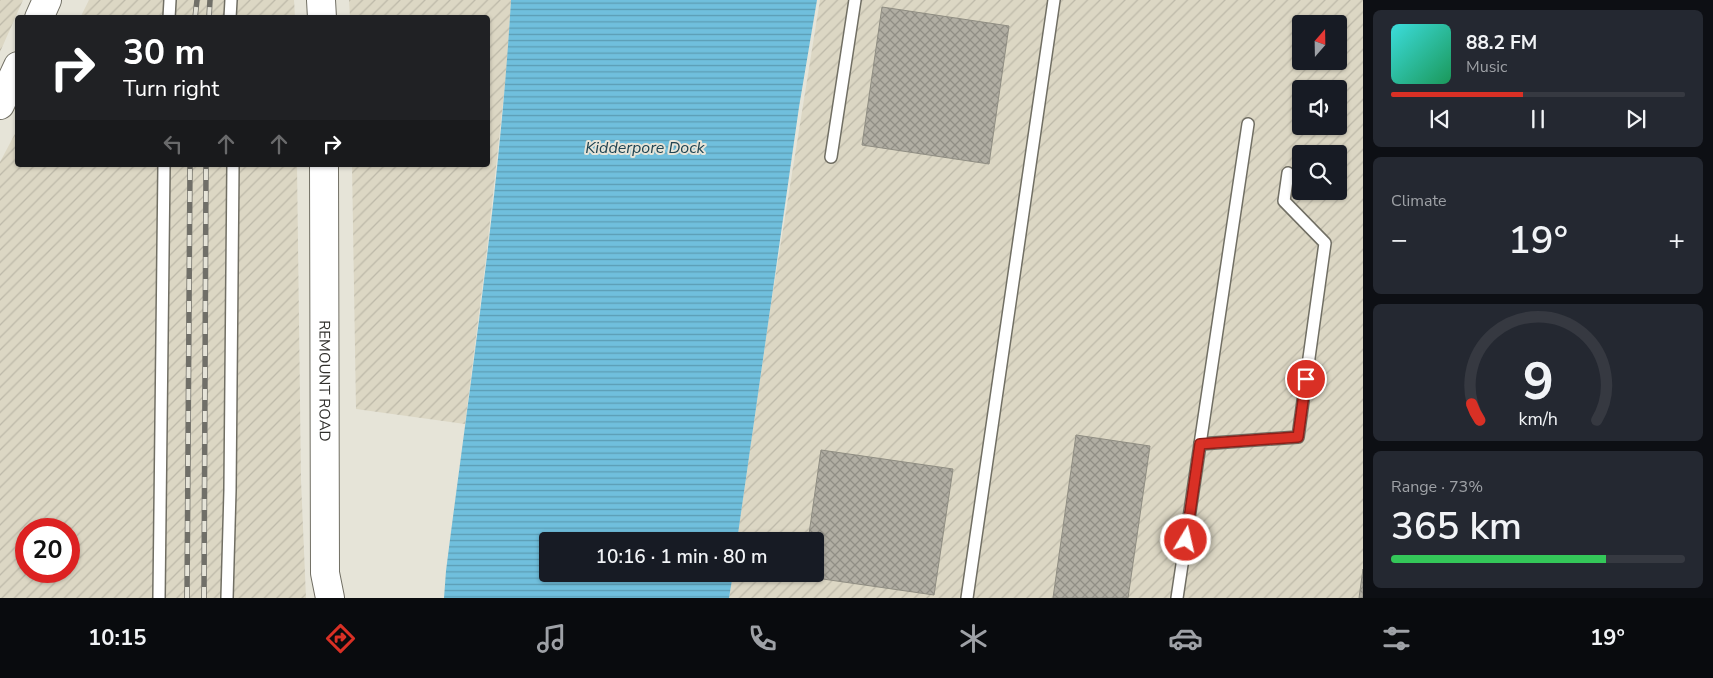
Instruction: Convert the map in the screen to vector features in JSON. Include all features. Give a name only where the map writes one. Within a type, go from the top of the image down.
[{"type":"street","points":[[40,15],[47,0]]},
{"type":"street","points":[[321,0],[322,15]]},
{"type":"street","points":[[0,105],[15,72]]},
{"type":"street","name":"REMOUNT ROAD","points":[[324,167],[325,573],[330,598]]},
{"type":"lane","points":[[169,15],[170,0]]},
{"type":"lane","points":[[230,15],[231,0]]},
{"type":"lane","points":[[831,157],[855,0]]},
{"type":"lane","points":[[968,598],[1054,0]]},
{"type":"lane","points":[[1178,598],[1248,124]]},
{"type":"lane","points":[[159,598],[164,167]]},
{"type":"lane","points":[[227,598],[230,490],[232,167]]},
{"type":"lane","points":[[1200,444],[1298,437],[1325,243],[1284,201],[1288,173]]},
{"type":"shaded area","points":[[0,0],[23,0],[15,15],[0,52]]},
{"type":"shaded area","points":[[89,0],[294,0],[295,15],[82,15]]},
{"type":"shaded area","points":[[349,0],[511,0],[507,66],[486,258],[465,424],[356,409],[352,167],[490,167],[490,15],[350,15]]},
{"type":"shaded area","points":[[820,0],[1363,0],[1363,598],[729,598],[732,582],[824,582],[824,532],[738,532],[770,310]]},
{"type":"shaded area","points":[[15,134],[15,167],[297,167],[301,480],[306,598],[0,598],[0,162]]},
{"type":"water","name":"Kidderpore Dock","points":[[511,0],[817,0],[799,107],[738,532],[539,532],[539,582],[732,582],[729,598],[444,598],[492,215]]},
{"type":"building","points":[[882,7],[1009,26],[989,164],[862,145]]},
{"type":"building","points":[[1076,435],[1150,446],[1128,598],[1053,598]]},
{"type":"building","points":[[821,450],[953,469],[934,595],[824,579],[824,532],[809,532]]},
{"type":"building","points":[[1363,569],[1363,598],[1359,598]]},
{"type":"railway","points":[[195,15],[197,0]]},
{"type":"railway","points":[[209,15],[210,0]]},
{"type":"railway","points":[[187,598],[190,167]]},
{"type":"railway","points":[[204,598],[206,167]]},
{"type":"route","points":[[1186,540],[1200,444],[1298,437],[1306,379]]}]
